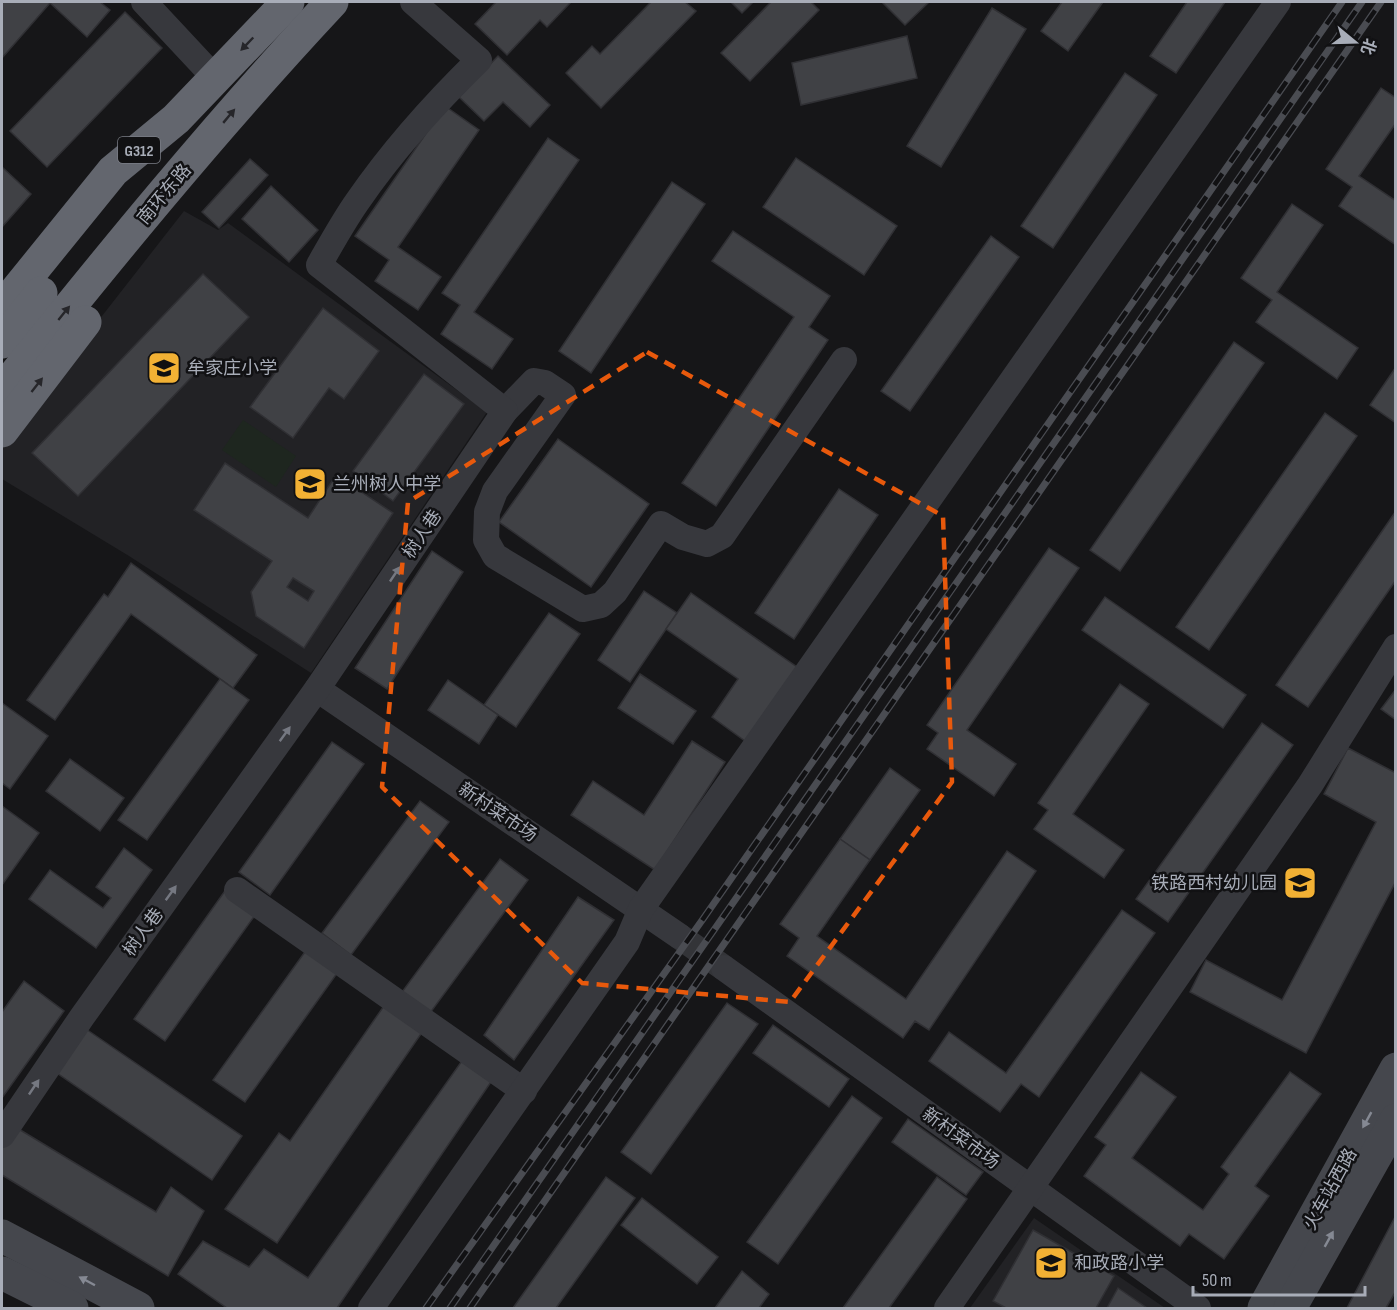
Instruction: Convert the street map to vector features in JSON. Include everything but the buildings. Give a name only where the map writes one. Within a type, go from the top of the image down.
[{"type":"highway","name":"南环东路","points":[[2,342],[176,119],[288,2]]},
{"type":"highway","name":"南环东路","points":[[2,391],[101,268],[263,76],[332,2]]},
{"type":"highway","name":"南环东路","points":[[2,308],[113,171],[176,119]]},
{"type":"highway","points":[[2,431],[133,258],[192,161]]},
{"type":"main road","name":"火车站西路","points":[[1263,1308],[1395,1069]]},
{"type":"main road","name":"火车站西路","points":[[1290,1308],[1395,1120]]},
{"type":"main road","points":[[2,1236],[138,1308]]},
{"type":"main road","points":[[2,1273],[72,1308]]},
{"type":"street","points":[[144,2],[215,78]]},
{"type":"street","points":[[413,2],[479,60],[438,100],[357,202],[319,265],[505,411]]},
{"type":"street","points":[[371,1308],[627,942],[640,909],[1278,2]]},
{"type":"street","name":"树人巷","points":[[2,1135],[82,1017],[317,689],[505,411],[534,381],[544,383],[562,395],[495,491],[487,512],[486,540],[495,556],[583,609],[601,605],[615,592],[661,524],[683,537],[707,544],[722,536],[843,360]]},
{"type":"street","points":[[946,1308],[1310,785],[1395,647]]},
{"type":"street","name":"新村菜市场","points":[[317,689],[679,936]]},
{"type":"street","points":[[237,890],[524,1091]]},
{"type":"street","name":"新村菜市场","points":[[724,968],[1198,1308]]},
{"type":"highlighted area","points":[[647,352],[943,516],[952,782],[790,1002],[582,983],[382,787],[408,502]]},
{"type":"shaded area","points":[[184,211],[218,230],[228,223],[487,412],[311,673],[129,556],[2,479],[2,444]]},
{"type":"shaded area","points":[[243,420],[296,456],[276,487],[222,450]]},
{"type":"shaded area","name":"和政路小学","points":[[1034,1218],[1165,1308],[970,1308]]},
{"type":"tunnel","points":[[679,936],[724,968]]},
{"type":"railway","points":[[426,1308],[703,919],[1342,2]]},
{"type":"railway","points":[[450,1308],[1362,2]]},
{"type":"railway","points":[[470,1308],[1381,2]]},
{"type":"place","name":"牟家庄小学","points":[[164,368]]},
{"type":"place","name":"兰州树人中学","points":[[310,484]]},
{"type":"place","name":"铁路西村幼儿园","points":[[1300,883]]},
{"type":"place","name":"和政路小学","points":[[1051,1263]]}]
